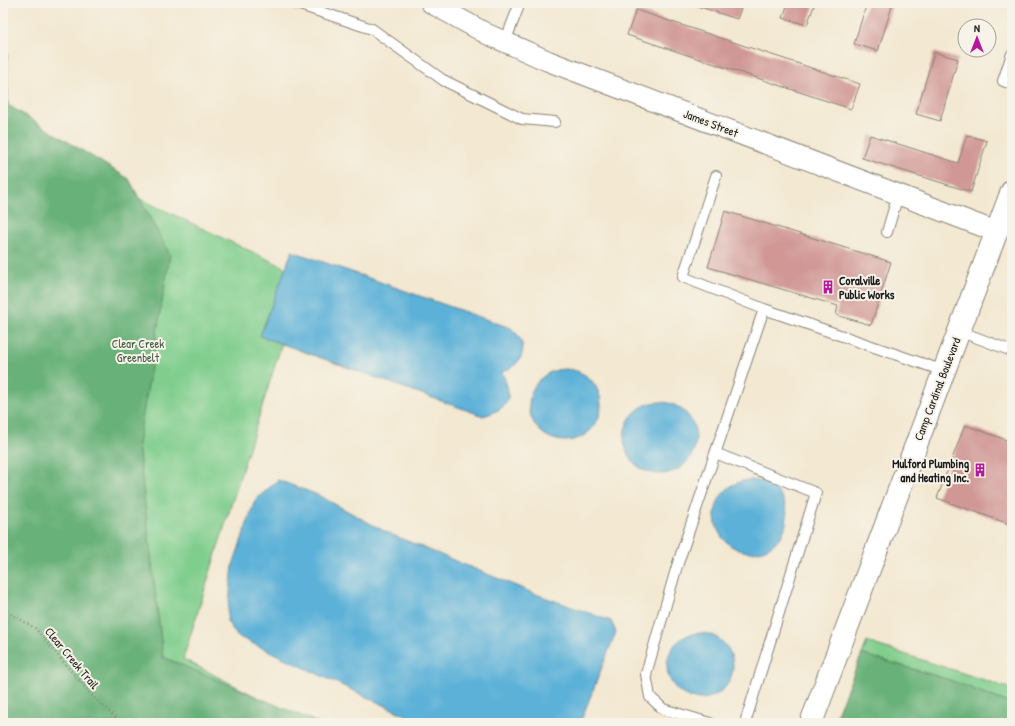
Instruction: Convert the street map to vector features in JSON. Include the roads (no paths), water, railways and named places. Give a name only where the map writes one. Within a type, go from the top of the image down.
[{"type":"street","name":"James Street","points":[[430,3],[505,42],[555,63],[997,232]]},
{"type":"street","name":"Camp Cardinal Boulevard","points":[[811,723],[1012,191]]},
{"type":"lane","points":[[294,3],[372,29],[443,80],[522,118],[555,122]]},
{"type":"lane","points":[[505,42],[520,3]]},
{"type":"lane","points":[[1012,54],[1002,81],[1012,84]]},
{"type":"lane","points":[[716,176],[683,277],[764,309],[944,371]]},
{"type":"lane","points":[[887,232],[898,195]]},
{"type":"lane","points":[[710,723],[664,709],[650,697],[646,674],[677,566],[764,309]]},
{"type":"lane","points":[[959,331],[1012,351]]},
{"type":"lane","points":[[715,453],[816,493],[745,723]]},
{"type":"water","points":[[292,251],[511,328],[521,340],[523,347],[520,359],[516,364],[502,372],[508,388],[507,400],[504,405],[492,413],[483,416],[260,336]]},
{"type":"water","points":[[558,369],[572,369],[579,371],[591,379],[599,391],[601,405],[599,419],[591,431],[579,439],[572,441],[558,441],[551,439],[539,431],[531,419],[529,412],[529,398],[531,391],[539,379],[551,371]]},
{"type":"water","points":[[653,402],[667,402],[674,404],[686,412],[694,424],[696,438],[694,452],[686,464],[674,472],[667,474],[653,474],[646,472],[634,464],[626,452],[624,445],[624,431],[626,424],[634,412],[646,404]]},
{"type":"water","points":[[278,480],[318,495],[388,533],[533,593],[611,621],[616,632],[580,723],[422,723],[237,636],[227,621],[233,565],[255,500]]},
{"type":"water","points":[[744,480],[758,480],[765,482],[777,490],[785,502],[787,516],[785,530],[777,542],[765,550],[758,552],[744,552],[737,550],[725,542],[717,530],[715,523],[715,509],[717,502],[725,490],[737,482]]},
{"type":"water","points":[[700,633],[713,635],[728,648],[731,653],[733,666],[731,679],[718,694],[713,697],[700,699],[687,697],[672,684],[669,679],[667,666],[669,653],[682,638],[687,635]]},
{"type":"place","name":"Coralville Public Works","points":[[828,287]]},
{"type":"place","name":"Mulford Plumbing and Heating Inc.","points":[[980,470]]},
{"type":"park label","name":"Clear Creek Greenbelt","points":[[138,350]]}]
